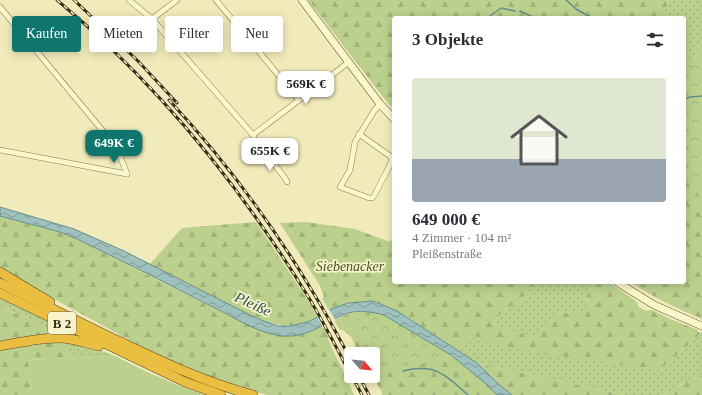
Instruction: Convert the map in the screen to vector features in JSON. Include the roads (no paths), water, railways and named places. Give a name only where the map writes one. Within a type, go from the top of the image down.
[{"type":"highway","points":[[0,272],[47,300],[68,317]]},
{"type":"highway","name":"B 2","points":[[0,283],[187,373],[218,385],[253,395]]},
{"type":"highway","name":"B 2","points":[[0,293],[124,354],[185,382],[221,395]]},
{"type":"highway","points":[[0,346],[37,339],[61,338],[85,342],[124,354]]},
{"type":"main road","points":[[302,0],[380,104],[392,117]]},
{"type":"main road","points":[[620,284],[654,305],[702,326]]},
{"type":"street","points":[[129,0],[148,16]]},
{"type":"street","points":[[156,16],[177,0]]},
{"type":"street","points":[[216,0],[299,100]]},
{"type":"street","points":[[0,6],[117,148],[127,174],[0,150]]},
{"type":"street","points":[[157,25],[253,135],[287,182]]},
{"type":"street","points":[[253,135],[349,62]]},
{"type":"street","points":[[360,134],[392,159],[392,163],[372,198],[340,187],[350,170],[355,142],[374,111],[380,104]]},
{"type":"water","points":[[0,207],[74,229],[124,251],[250,315],[278,326],[290,326],[307,322],[329,310],[348,303],[373,301],[397,311],[477,363],[497,383],[512,395],[497,395],[451,355],[384,315],[366,312],[353,312],[340,316],[309,332],[293,336],[274,335],[258,330],[75,238],[60,232],[0,216]]},
{"type":"waterway","points":[[566,0],[576,9],[588,16]]},
{"type":"waterway","points":[[490,16],[501,8],[515,11]]},
{"type":"waterway","points":[[520,11],[531,16]]},
{"type":"waterway","points":[[686,98],[702,96]]},
{"type":"waterway","points":[[403,371],[424,369],[439,372],[468,395]]},
{"type":"railway","points":[[57,0],[94,32],[129,66],[163,102],[226,177],[283,257],[309,298],[344,362]]},
{"type":"railway","points":[[74,0],[138,61],[177,103]]},
{"type":"railway","points":[[169,100],[228,169],[265,218],[314,294],[344,347]]},
{"type":"railway","points":[[356,383],[362,395]]},
{"type":"railway","points":[[363,383],[369,395]]},
{"type":"park label","name":"Siebenacker","points":[[350,266]]},
{"type":"water label","name":"Pleiße","points":[[253,304]]}]
